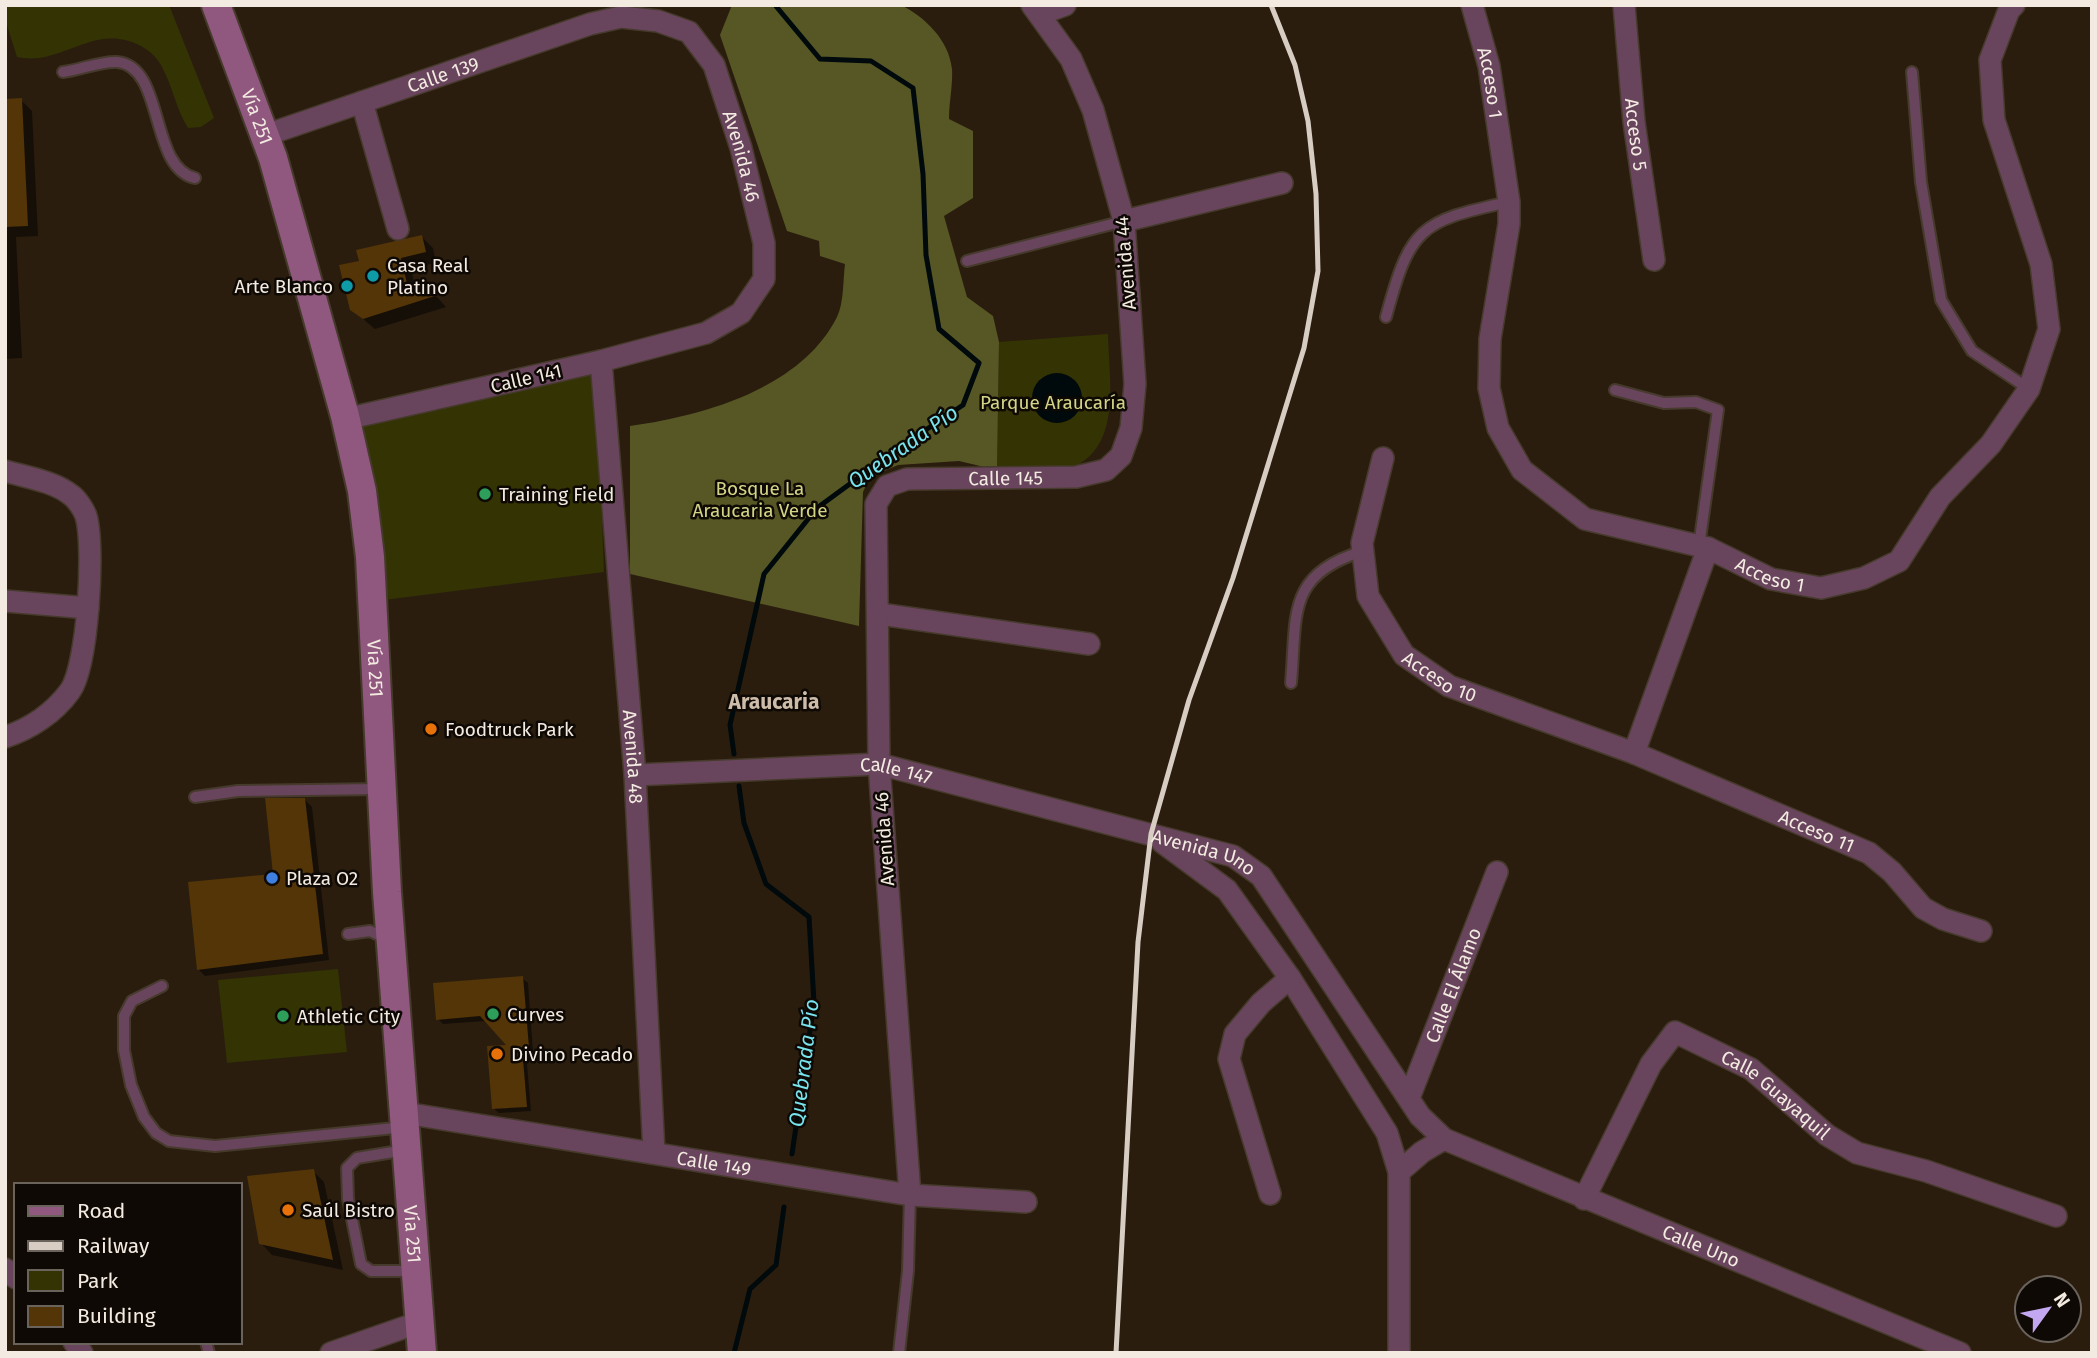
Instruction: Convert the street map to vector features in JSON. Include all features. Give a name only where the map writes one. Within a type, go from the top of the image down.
[{"type":"main road","name":"Vía 251","points":[[216,5],[266,135],[345,416],[362,491],[370,557],[380,789],[422,1353]]},
{"type":"street","points":[[1036,10],[1065,5]]},
{"type":"street","name":"Acceso 1","points":[[1472,5],[1489,66],[1509,202],[1509,224],[1490,339],[1489,387],[1498,428],[1522,470],[1586,519],[1703,547],[1771,579],[1821,588],[1864,579],[1899,561],[1940,497],[1991,444],[2029,389],[2049,329],[2042,264],[1994,120],[1990,60],[2009,10],[2014,5]]},
{"type":"street","name":"Acceso 5","points":[[1624,5],[1634,122],[1654,260]]},
{"type":"street","name":"Avenida 44","points":[[1036,10],[1071,59],[1093,110],[1124,221],[1135,384],[1131,428],[1121,456]]},
{"type":"street","name":"Calle 139","points":[[266,135],[590,24],[621,17]]},
{"type":"street","name":"Avenida 46","points":[[621,17],[658,21],[689,32],[714,65],[741,148],[764,243],[764,279],[741,313],[706,333]]},
{"type":"street","points":[[362,102],[398,229]]},
{"type":"street","points":[[1124,221],[1282,183]]},
{"type":"street","name":"Calle 141","points":[[345,416],[359,416],[601,361],[706,333]]},
{"type":"street","name":"Avenida 48","points":[[601,361],[635,775],[654,1153]]},
{"type":"street","name":"Calle 145","points":[[887,486],[907,479],[1076,477],[1105,470],[1121,456]]},
{"type":"street","name":"Acceso 10","points":[[1383,458],[1362,543],[1368,596],[1404,655],[1448,685],[1634,753]]},
{"type":"street","points":[[5,471],[55,486],[71,494],[86,515],[88,530],[88,608],[80,670],[70,691],[36,724],[5,737]]},
{"type":"street","name":"Avenida 46","points":[[887,486],[876,503],[880,614],[879,764],[909,1195]]},
{"type":"street","points":[[1634,753],[1703,547]]},
{"type":"street","points":[[5,601],[88,608]]},
{"type":"street","points":[[880,614],[1089,644]]},
{"type":"street","name":"Acceso 11","points":[[1634,753],[1869,853],[1892,872],[1923,908],[1943,919],[1981,930]]},
{"type":"street","name":"Calle 147","points":[[635,775],[879,764],[1152,834]]},
{"type":"street","name":"Avenida Uno","points":[[1152,834],[1227,890],[1290,978],[1387,1133],[1399,1172],[1399,1353]]},
{"type":"street","name":"Avenida Uno","points":[[1152,834],[1233,856],[1261,876],[1415,1107],[1431,1146]]},
{"type":"street","name":"Calle El Álamo","points":[[1415,1107],[1497,872]]},
{"type":"street","points":[[1270,1194],[1229,1059],[1236,1034],[1261,1003],[1290,978]]},
{"type":"street","name":"Calle Guayaquil","points":[[1584,1199],[1651,1064],[1675,1032],[1751,1069],[1827,1135],[1857,1153],[1926,1171],[2056,1216]]},
{"type":"street","name":"Calle 149","points":[[406,1130],[654,1153],[909,1195],[1026,1202]]},
{"type":"street","name":"Calle Uno","points":[[1387,1133],[1584,1199],[1960,1353]]},
{"type":"street","points":[[1399,1172],[1431,1146]]},
{"type":"street","points":[[331,1353],[419,1322]]},
{"type":"lane","points":[[63,72],[117,62],[132,69],[146,87],[173,165],[184,176],[195,178]]},
{"type":"lane","points":[[1912,72],[1921,182],[1941,300],[1972,351],[2029,389]]},
{"type":"lane","points":[[1386,317],[1400,265],[1411,246],[1429,227],[1451,215],[1509,202]]},
{"type":"lane","points":[[967,261],[1124,221]]},
{"type":"lane","points":[[1615,390],[1664,403],[1696,402],[1718,410],[1703,547]]},
{"type":"lane","points":[[1291,683],[1298,607],[1306,587],[1318,570],[1334,560],[1363,551]]},
{"type":"lane","points":[[195,797],[238,791],[380,789]]},
{"type":"lane","points":[[348,934],[370,931],[391,941]]},
{"type":"lane","points":[[162,986],[132,1001],[124,1016],[124,1050],[131,1085],[144,1117],[156,1133],[169,1141],[215,1146],[406,1130]]},
{"type":"lane","points":[[406,1130],[357,1157],[347,1168],[348,1199],[361,1264],[371,1271],[416,1271]]},
{"type":"lane","points":[[899,1353],[908,1271],[909,1195]]},
{"type":"green space","points":[[5,5],[169,5],[214,118],[201,127],[188,128],[159,61],[141,46],[124,40],[93,41],[49,56],[17,57],[5,19]]},
{"type":"green space","name":"Bosque La Araucaria Verde","points":[[732,5],[901,5],[919,16],[941,39],[952,69],[949,119],[973,131],[973,198],[944,216],[967,297],[993,316],[999,342],[997,470],[959,461],[898,465],[870,477],[863,492],[859,626],[630,574],[630,426],[688,415],[718,406],[775,380],[800,363],[821,342],[837,317],[841,305],[845,264],[820,256],[819,241],[787,231],[720,35]]},
{"type":"green space","name":"Parque Araucaría","points":[[1108,334],[1109,412],[1098,446],[1086,460],[1068,469],[1043,472],[997,470],[999,342]]},
{"type":"green space","name":"Training Field","points":[[596,369],[604,572],[384,600],[359,416]]},
{"type":"green space","name":"Athletic City","points":[[338,969],[347,1052],[227,1063],[218,980]]},
{"type":"shaded area","points":[[1057,373],[1075,380],[1082,398],[1075,416],[1057,423],[1039,416],[1032,398],[1039,380]]},
{"type":"building","points":[[22,98],[28,226],[5,227],[5,99]]},
{"type":"building","name":"Casa Real Platino","points":[[422,235],[426,252],[401,258],[409,292],[438,295],[363,319],[350,310],[339,265],[359,261],[356,250]]},
{"type":"building","name":"Plaza O2","points":[[265,798],[305,798],[323,954],[197,970],[188,882],[273,874]]},
{"type":"building","points":[[523,976],[529,1047],[522,1047],[527,1107],[492,1109],[487,1046],[506,1045],[480,1016],[436,1020],[433,983]]},
{"type":"building","name":"Saúl Bistro","points":[[314,1169],[333,1260],[259,1244],[247,1176]]},
{"type":"waterway","name":"Quebrada Pío","points":[[734,754],[730,725],[764,574],[817,508],[963,405],[979,363],[939,329],[926,255],[923,174],[913,88],[871,61],[820,59],[775,5]]},
{"type":"waterway","name":"Quebrada Pío","points":[[739,786],[744,823],[766,884],[809,917],[814,1003],[792,1154]]},
{"type":"waterway","name":"Quebrada Pío","points":[[734,1353],[750,1289],[776,1265],[784,1207]]},
{"type":"railway","points":[[1116,1353],[1138,942],[1151,834],[1189,700],[1233,578],[1304,348],[1318,271],[1316,194],[1308,121],[1295,65],[1271,5]]},
{"type":"place","name":"Casa Real Platino","points":[[373,276]]},
{"type":"place","name":"Arte Blanco","points":[[347,286]]},
{"type":"place","name":"Training Field","points":[[485,494]]},
{"type":"place","name":"Foodtruck Park","points":[[431,729]]},
{"type":"place","name":"Plaza O2","points":[[272,878]]},
{"type":"place","name":"Curves","points":[[493,1014]]},
{"type":"place","name":"Athletic City","points":[[283,1016]]},
{"type":"place","name":"Divino Pecado","points":[[497,1054]]},
{"type":"place","name":"Saúl Bistro","points":[[288,1210]]},
{"type":"district","name":"Araucaria","points":[[774,702]]}]
